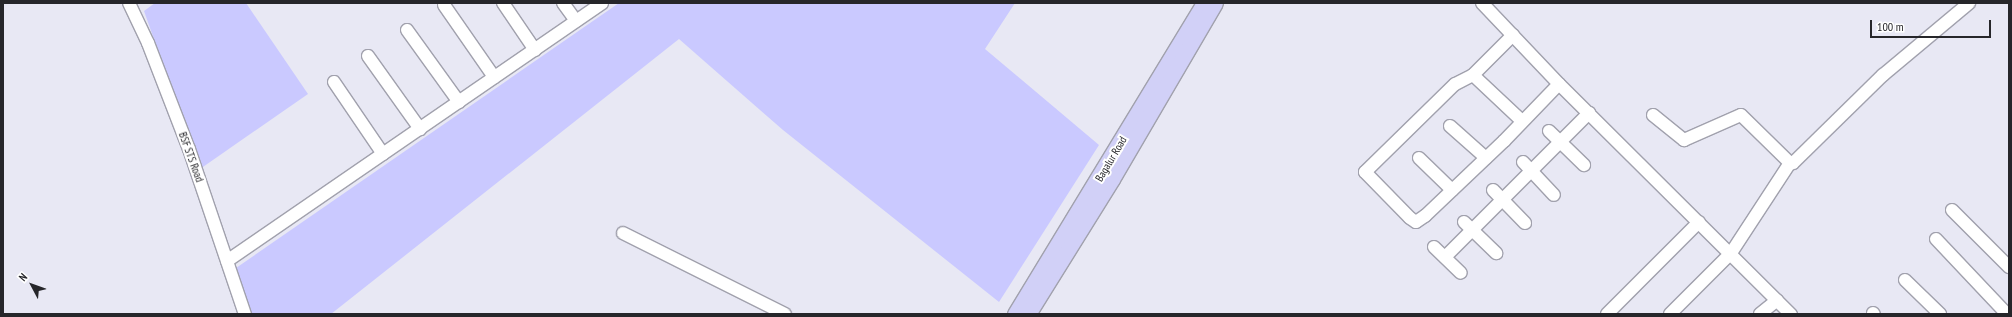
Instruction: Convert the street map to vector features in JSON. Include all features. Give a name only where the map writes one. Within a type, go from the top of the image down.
[{"type":"main road","name":"Bagalur Road","points":[[1028,314],[1137,127],[1204,3]]},
{"type":"main road","name":"Bagalur Road","points":[[1015,314],[1137,127],[1215,3]]},
{"type":"street","name":"BSF STS Road","points":[[129,3],[148,43],[189,149],[246,314]]},
{"type":"street","points":[[503,3],[535,50]]},
{"type":"street","points":[[564,3],[576,21]]},
{"type":"street","points":[[227,261],[602,3]]},
{"type":"street","points":[[1482,3],[1559,84],[1791,314]]},
{"type":"street","points":[[1670,314],[1731,254],[1790,163],[1793,163],[1883,75],[1969,3]]},
{"type":"street","points":[[444,5],[494,78]]},
{"type":"street","points":[[407,30],[459,102]]},
{"type":"street","points":[[1513,35],[1473,75],[1454,84],[1365,172],[1410,218],[1416,222],[1486,158],[1559,84]]},
{"type":"street","points":[[368,56],[420,129]]},
{"type":"street","points":[[1473,75],[1522,121]]},
{"type":"street","points":[[334,82],[383,154]]},
{"type":"street","points":[[1445,257],[1468,226],[1502,200],[1527,166],[1560,142],[1589,113]]},
{"type":"street","points":[[1653,115],[1684,140],[1741,115],[1790,163]]},
{"type":"street","points":[[1450,126],[1486,158]]},
{"type":"street","points":[[1549,131],[1584,166]]},
{"type":"street","points":[[1419,158],[1452,190]]},
{"type":"street","points":[[1527,166],[1554,195]]},
{"type":"street","points":[[1493,190],[1525,223]]},
{"type":"street","points":[[1952,210],[2009,267]]},
{"type":"street","points":[[1607,314],[1699,222]]},
{"type":"street","points":[[1468,226],[1496,253]]},
{"type":"street","points":[[623,233],[785,314]]},
{"type":"street","points":[[1936,239],[2007,314]]},
{"type":"street","points":[[1434,247],[1460,273]]},
{"type":"street","points":[[1905,280],[1940,314]]},
{"type":"street","points":[[1760,314],[1777,300]]},
{"type":"shaded area","points":[[155,3],[246,3],[308,94],[200,169],[144,11]]},
{"type":"shaded area","points":[[619,3],[1015,3],[985,49],[1099,145],[999,302],[783,130],[679,39],[331,314],[252,314],[236,268]]}]
